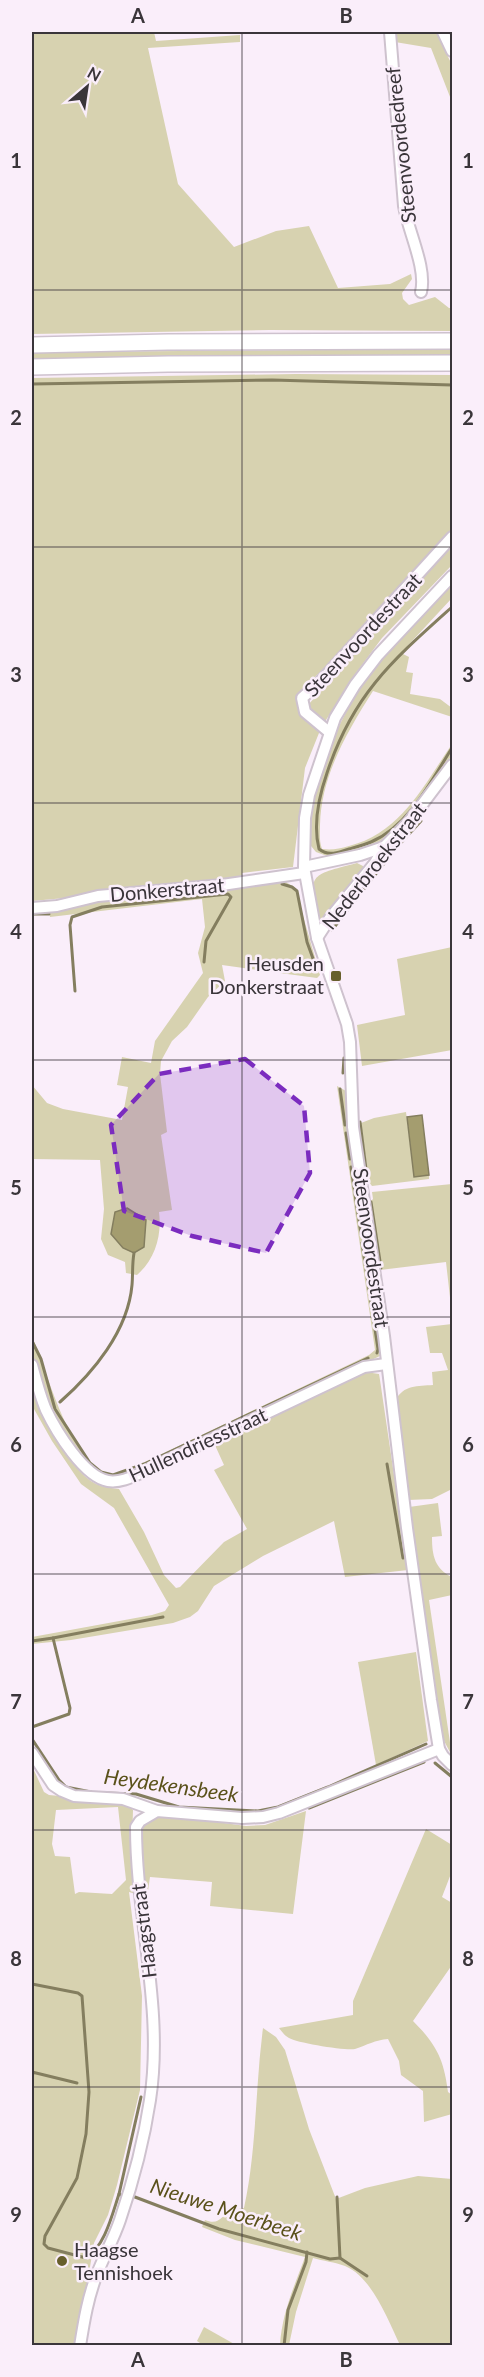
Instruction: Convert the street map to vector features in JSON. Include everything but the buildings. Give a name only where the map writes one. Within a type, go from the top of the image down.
[{"type":"highway","points":[[32,345],[453,341]]},
{"type":"highway","points":[[32,367],[453,363]]},
{"type":"street","name":"Steenvoordedreef","points":[[390,32],[404,206],[424,280],[421,292]]},
{"type":"street","points":[[443,32],[453,51]]},
{"type":"street","name":"Steenvoordestraat","points":[[329,732],[305,712],[302,698],[320,682],[453,537]]},
{"type":"street","name":"Steenvoordestraat","points":[[439,1749],[353,1127],[350,1042],[347,1024],[317,938],[304,870],[305,818],[309,795],[329,732],[345,700],[378,655],[453,576]]},
{"type":"street","name":"Nederbroekstraat","points":[[317,938],[330,918],[375,863],[384,847],[409,822],[453,765]]},
{"type":"street","name":"Donkerstraat","points":[[32,908],[57,906],[98,896],[222,885],[304,870],[384,847]]},
{"type":"street","name":"Hullendriesstraat","points":[[32,1365],[45,1409],[65,1442],[92,1474],[110,1482],[122,1481],[143,1472],[364,1367],[386,1364]]},
{"type":"street","points":[[32,1753],[53,1785],[74,1796],[123,1799],[157,1811],[242,1818],[263,1817],[279,1812],[439,1749],[442,1756],[453,1765]]},
{"type":"street","name":"Haagstraat","points":[[80,2346],[88,2302],[120,2220],[150,2100],[154,2017],[139,1892],[136,1827],[140,1821],[157,1811]]},
{"type":"highlighted area","points":[[245,1059],[304,1106],[310,1173],[266,1253],[192,1236],[124,1211],[111,1125],[159,1074]]},
{"type":"shaded area","points":[[32,32],[154,32],[156,41],[240,35],[240,42],[148,48],[178,184],[234,247],[276,231],[309,226],[338,288],[390,284],[411,274],[412,279],[402,293],[403,299],[409,305],[435,297],[452,308],[452,331],[270,330],[32,334]]},
{"type":"shaded area","points":[[394,32],[436,32],[452,65],[452,102],[431,48],[395,42]]},
{"type":"shaded area","points":[[452,349],[452,356],[198,356],[32,359],[32,352]]},
{"type":"shaded area","points":[[296,374],[452,375],[452,530],[350,642],[310,682],[308,705],[452,545],[452,565],[382,638],[353,677],[321,728],[305,768],[293,867],[242,873],[245,886],[286,882],[295,888],[320,975],[317,978],[222,965],[225,981],[208,997],[187,1027],[172,1041],[161,1061],[160,1074],[167,1132],[161,1135],[172,1210],[159,1212],[156,1246],[143,1269],[137,1275],[126,1273],[125,1262],[108,1255],[101,1239],[104,1209],[100,1160],[32,1159],[32,1085],[47,1103],[63,1109],[122,1120],[128,1087],[117,1085],[122,1057],[151,1063],[155,1041],[203,973],[198,953],[205,927],[202,899],[50,917],[49,911],[66,909],[65,898],[32,901],[32,378]]},
{"type":"shaded area","points":[[452,585],[452,598],[401,653],[409,657],[406,672],[413,673],[410,694],[440,699],[452,708],[452,717],[373,691],[345,738],[330,772],[321,807],[320,843],[322,849],[349,846],[367,840],[383,830],[410,806],[452,744],[452,755],[410,815],[390,836],[368,847],[330,857],[316,852],[311,846],[310,837],[314,801],[331,744],[344,717],[373,670]]},
{"type":"shaded area","points":[[357,863],[363,866],[363,870],[319,923],[313,894],[316,879],[329,871]]},
{"type":"shaded area","points":[[452,947],[452,1050],[362,1066],[357,1025],[405,1015],[397,959]]},
{"type":"shaded area","points":[[337,1086],[346,1091],[348,1125],[380,1356],[117,1478],[98,1474],[70,1444],[53,1415],[32,1359],[32,1337],[72,1436],[84,1455],[97,1468],[111,1474],[133,1468],[369,1355],[375,1350]]},
{"type":"shaded area","points":[[406,1112],[414,1176],[429,1175],[429,1179],[372,1186],[369,1182],[361,1123]]},
{"type":"shaded area","points":[[422,1115],[429,1175],[414,1177],[407,1117]]},
{"type":"shaded area","points":[[452,1184],[452,1315],[446,1262],[380,1270],[369,1203],[373,1199],[372,1192]]},
{"type":"shaded area","points":[[127,1208],[146,1220],[144,1247],[134,1253],[123,1248],[111,1234],[115,1212]]},
{"type":"shaded area","points":[[452,1324],[452,1489],[432,1499],[408,1500],[396,1400],[407,1389],[433,1385],[432,1372],[448,1370],[442,1353],[430,1353],[426,1327]]},
{"type":"shaded area","points":[[366,1372],[379,1374],[408,1570],[345,1577],[334,1521],[263,1556],[214,1586],[198,1611],[190,1617],[173,1623],[32,1644],[32,1637],[152,1615],[165,1611],[169,1605],[114,1508],[81,1484],[52,1441],[34,1409],[32,1382],[66,1453],[85,1477],[104,1487],[119,1489],[144,1532],[164,1575],[176,1588],[180,1587],[224,1542],[247,1529],[214,1470],[224,1465],[214,1443]]},
{"type":"shaded area","points":[[438,1503],[442,1536],[432,1537],[433,1550],[438,1566],[452,1577],[452,1595],[429,1600],[452,1756],[442,1737],[409,1507]]},
{"type":"shaded area","points":[[416,1652],[428,1741],[376,1765],[358,1662]]},
{"type":"shaded area","points":[[32,1766],[44,1792],[49,1795],[124,1802],[133,1810],[132,1843],[136,1894],[129,1892],[142,1996],[140,2090],[108,2215],[94,2243],[77,2345],[32,2345]],"holes":[[[118,1807],[126,1880],[112,1894],[79,1892],[75,1894],[70,1857],[55,1856],[52,1844],[56,1810]]]},
{"type":"shaded area","points":[[306,1811],[293,1914],[210,1906],[212,1882],[150,1877],[147,1898],[143,1896],[138,1839],[141,1827],[149,1819],[165,1815],[246,1826],[265,1825]]},
{"type":"shaded area","points":[[426,1829],[452,1845],[452,1871],[442,1897],[452,1903],[452,1965],[413,2021],[428,2037],[438,2053],[448,2092],[452,2095],[452,2114],[424,2122],[423,2091],[401,2075],[399,2061],[388,2039],[355,2049],[342,2049],[294,2040],[286,2036],[279,2028],[353,2015],[353,2001]]},
{"type":"shaded area","points":[[263,2028],[276,2037],[285,2050],[309,2129],[336,2199],[365,2188],[418,2176],[452,2179],[452,2345],[400,2345],[378,2300],[363,2279],[345,2266],[313,2258],[296,2312],[289,2345],[280,2345],[286,2311],[305,2257],[235,2240],[202,2227],[205,2220],[214,2222],[233,2210],[244,2208],[254,2141]]},
{"type":"shaded area","points":[[204,2327],[236,2345],[203,2345],[197,2341]]},
{"type":"waterway","points":[[32,384],[272,380],[452,385]]},
{"type":"waterway","points":[[452,607],[393,662],[362,700],[349,721],[337,745],[322,791],[317,820],[319,849],[326,853],[337,852],[368,843],[385,835],[408,814],[452,748]]},
{"type":"waterway","points":[[398,846],[421,821]]},
{"type":"waterway","points":[[332,930],[389,857]]},
{"type":"waterway","points":[[282,884],[297,891],[307,942],[316,967]]},
{"type":"waterway","points":[[75,991],[70,925],[72,917],[102,907],[228,894],[231,897],[206,941],[204,962]]},
{"type":"waterway","points":[[32,914],[49,914]]},
{"type":"waterway","points":[[343,1073],[344,1058]]},
{"type":"waterway","points":[[340,1089],[345,1125]]},
{"type":"waterway","points":[[360,1122],[367,1177]]},
{"type":"waterway","points":[[346,1133],[350,1159]]},
{"type":"waterway","points":[[351,1167],[361,1234]]},
{"type":"waterway","points":[[371,1202],[381,1268]]},
{"type":"waterway","points":[[362,1243],[377,1353]]},
{"type":"waterway","points":[[60,1402],[85,1378],[107,1350],[124,1319],[132,1285],[134,1253]]},
{"type":"waterway","points":[[32,1341],[41,1359],[55,1409],[90,1463],[101,1472],[113,1475],[144,1464],[368,1358]]},
{"type":"waterway","points":[[387,1464],[403,1558]]},
{"type":"waterway","points":[[53,1638],[163,1617]]},
{"type":"waterway","name":"Heydekensbeek","points":[[32,1641],[53,1638],[70,1708],[69,1714],[32,1727]]},
{"type":"waterway","name":"Heydekensbeek","points":[[32,1739],[66,1787],[91,1792]]},
{"type":"waterway","name":"Heydekensbeek","points":[[104,1793],[136,1794],[179,1807],[258,1811],[278,1807],[426,1744]]},
{"type":"waterway","points":[[309,1808],[424,1762]]},
{"type":"waterway","name":"Heydekensbeek","points":[[435,1763],[452,1777]]},
{"type":"waterway","name":"Nieuwe Moerbeek","points":[[32,1984],[78,1993],[82,1996],[89,2092],[86,2134],[77,2178],[45,2236],[44,2244],[48,2248],[86,2258],[93,2253],[103,2238],[119,2194],[121,2195]]},
{"type":"waterway","points":[[32,2072],[77,2083]]},
{"type":"waterway","points":[[32,2079],[33,2072]]},
{"type":"waterway","points":[[119,2194],[141,2097]]},
{"type":"waterway","name":"Nieuwe Moerbeek","points":[[135,2197],[219,2229],[330,2259],[340,2258]]},
{"type":"waterway","name":"Nieuwe Moerbeek","points":[[337,2197],[340,2258],[367,2276]]},
{"type":"waterway","name":"Nieuwe Moerbeek","points":[[284,2346],[288,2310],[306,2262],[307,2252]]},
{"type":"place","name":"Heusden Donkerstraat","points":[[336,976]]},
{"type":"place","name":"Haagse Tennishoek","points":[[62,2261]]}]
